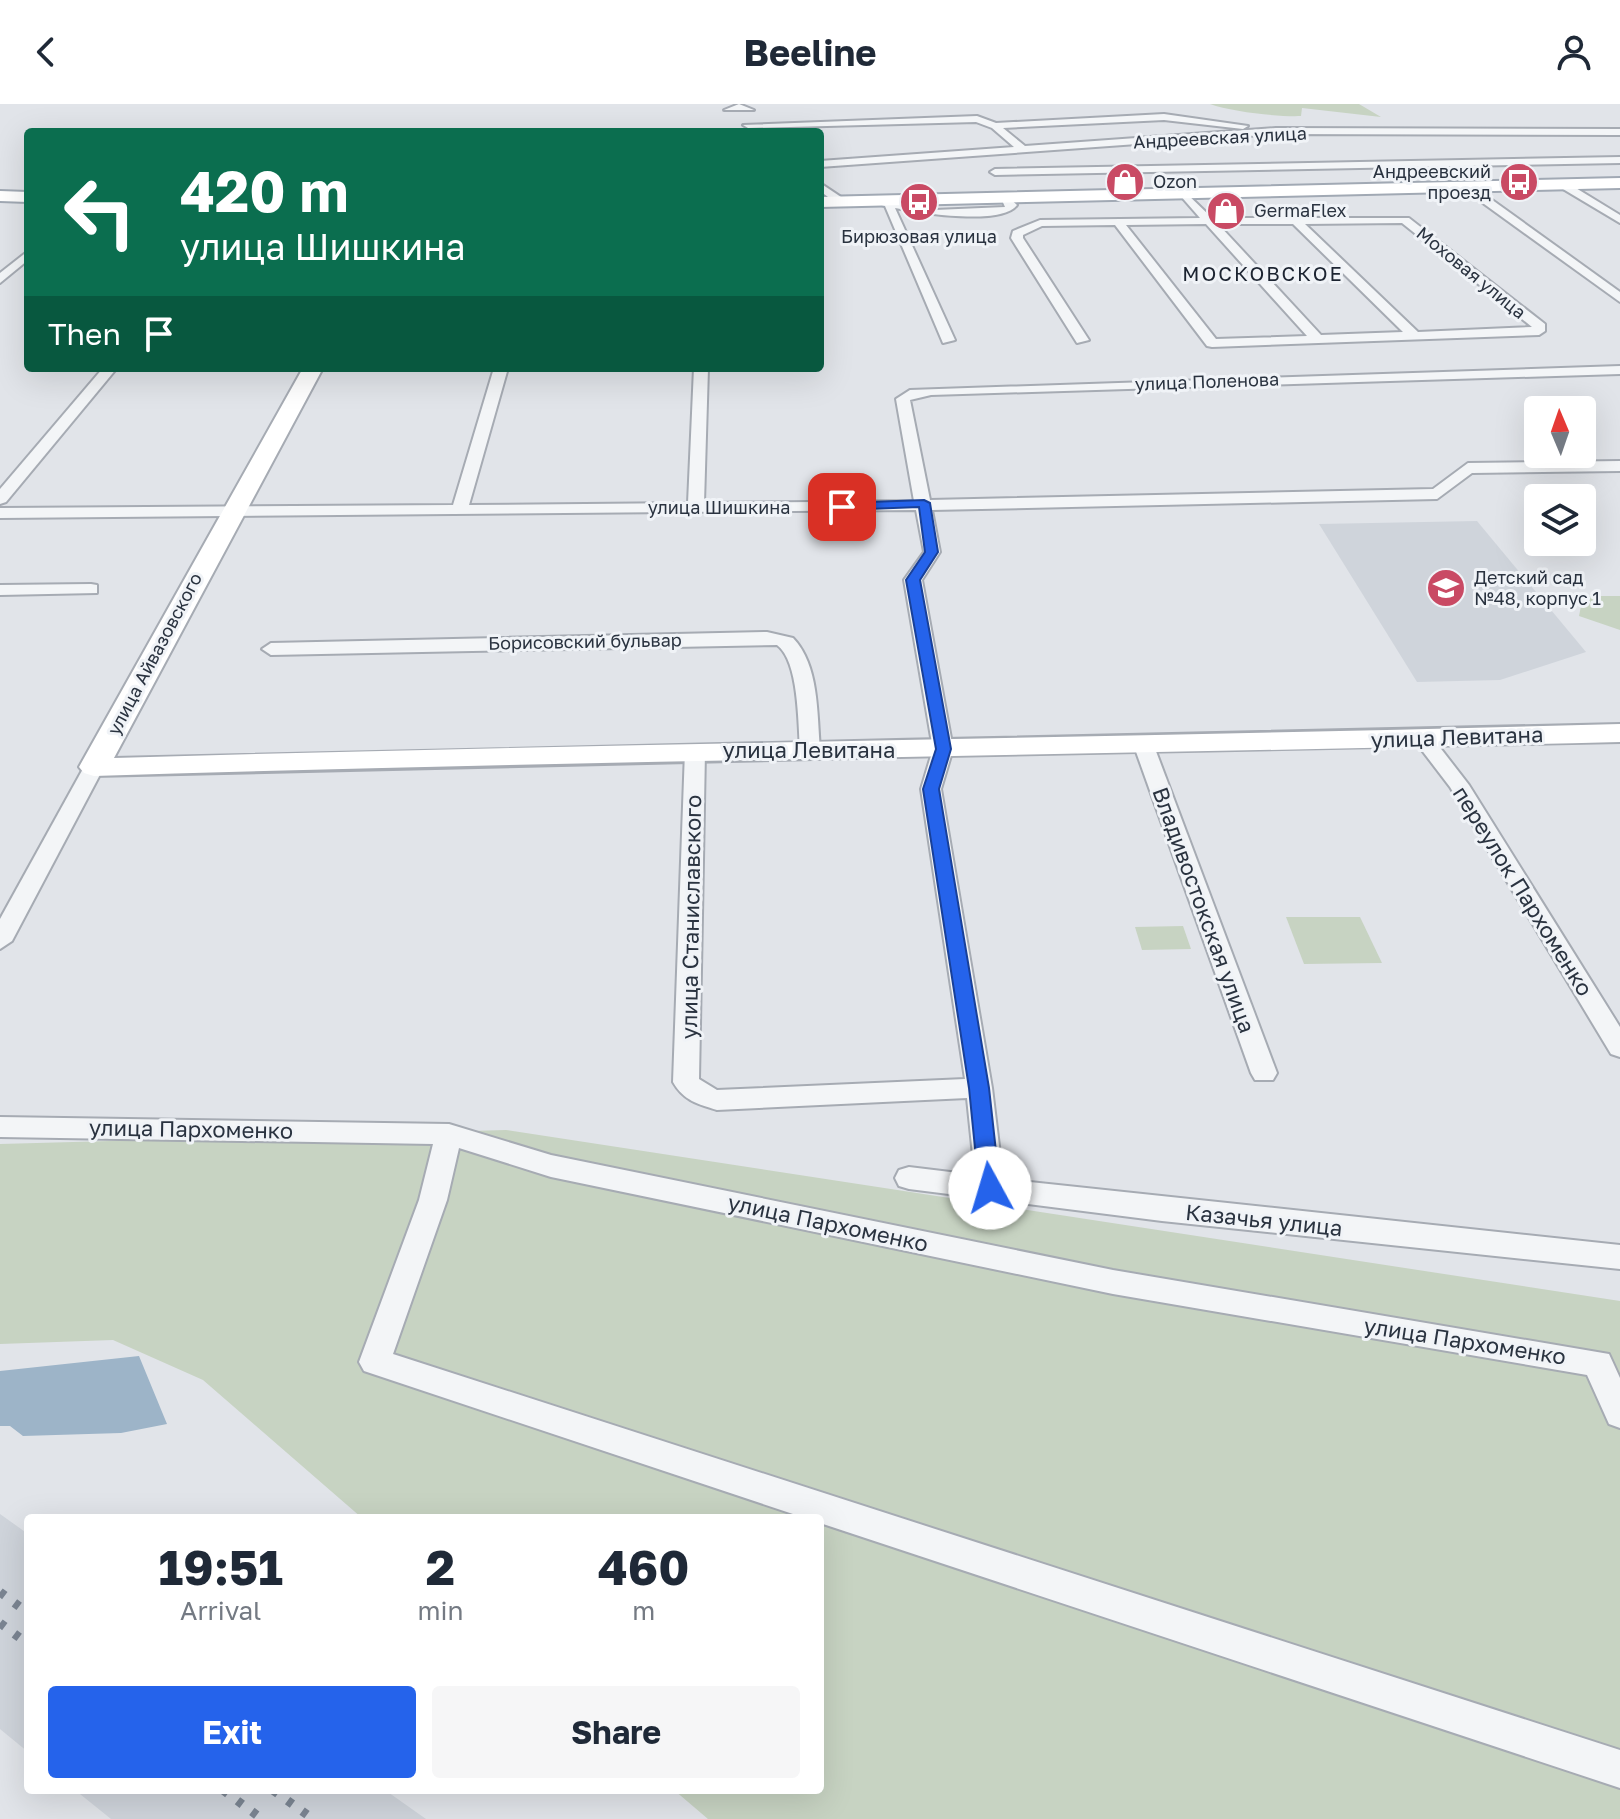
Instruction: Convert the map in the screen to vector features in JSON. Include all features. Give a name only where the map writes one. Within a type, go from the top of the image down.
[{"type":"main road","points":[[824,202],[1009,202],[1184,194],[1620,183]]},
{"type":"main road","points":[[0,196],[24,197]]},
{"type":"street","points":[[735,112],[752,128],[832,122],[977,119],[995,126],[1023,150]]},
{"type":"street","points":[[995,126],[1164,117],[1276,131]]},
{"type":"street","points":[[909,120],[918,129]]},
{"type":"street","points":[[1582,120],[1509,128],[1509,132],[1547,172],[1617,217]]},
{"type":"street","points":[[832,122],[840,131]]},
{"type":"street","name":"Андреевская улица","points":[[824,164],[1205,139],[1276,131],[1620,132]]},
{"type":"street","points":[[1205,139],[1217,148]]},
{"type":"street","points":[[938,146],[948,155]]},
{"type":"street","points":[[855,151],[863,161]]},
{"type":"street","points":[[1229,157],[1271,192]]},
{"type":"street","points":[[995,172],[1620,160]]},
{"type":"street","points":[[1466,186],[1620,298]]},
{"type":"street","points":[[824,189],[840,201]]},
{"type":"street","points":[[1184,194],[1318,340]]},
{"type":"street","points":[[882,203],[890,213],[948,340]]},
{"type":"street","name":"Моховая улица","points":[[1082,340],[1017,233],[1040,223],[1118,222],[1212,224],[1405,220],[1540,327],[1539,331],[1212,343],[1118,222]]},
{"type":"street","points":[[1298,223],[1416,337]]},
{"type":"street","points":[[14,250],[24,251]]},
{"type":"street","points":[[0,279],[24,256]]},
{"type":"street","name":"улица Поленова","points":[[924,503],[903,404],[906,396],[915,393],[1620,370]]},
{"type":"street","points":[[0,499],[107,372]]},
{"type":"street","name":"улица Айвазовского","points":[[0,941],[311,372]]},
{"type":"street","points":[[460,509],[500,372]]},
{"type":"street","points":[[696,508],[701,372]]},
{"type":"street","name":"улица Шишкина","points":[[0,513],[696,508],[1437,494],[1468,468],[1620,466]]},
{"type":"street","points":[[924,503],[932,552],[913,580],[943,749],[931,789],[979,1088],[990,1188]]},
{"type":"street","points":[[0,590],[91,589]]},
{"type":"street","name":"Борисовский бульвар","points":[[271,649],[767,638],[786,642],[794,650],[802,674],[810,749]]},
{"type":"street","name":"улица Левитана","points":[[94,767],[695,751],[1144,746],[1421,736],[1620,733]]},
{"type":"street","name":"переулок Пархоменко","points":[[1421,736],[1459,785],[1620,1048]]},
{"type":"street","name":"Владивостокская улица","points":[[1144,746],[1264,1073]]},
{"type":"street","name":"улица Станиславского","points":[[695,751],[686,1082],[699,1095],[717,1100],[979,1088]]},
{"type":"street","name":"улица Пархоменко","points":[[0,1127],[449,1134],[551,1166],[1113,1282],[1598,1363],[1620,1414]]},
{"type":"street","points":[[449,1134],[433,1200],[375,1362],[1620,1769]]},
{"type":"street","name":"Казачья улица","points":[[909,1178],[1620,1257]]},
{"type":"shaded area","name":"Детский сад №48, корпус 1","points":[[1477,521],[1586,652],[1500,680],[1417,682],[1319,524]]},
{"type":"shaded area","points":[[0,1514],[24,1531],[24,1749],[0,1729]]},
{"type":"shaded area","points":[[80,1794],[391,1794],[426,1819],[111,1819]]},
{"type":"green space","points":[[1210,104],[1359,104],[1381,117],[1302,108],[1301,116],[1268,115]]},
{"type":"green space","points":[[1583,596],[1620,596],[1620,630],[1579,616]]},
{"type":"green space","points":[[1286,917],[1360,917],[1382,963],[1304,964]]},
{"type":"green space","points":[[1183,926],[1191,949],[1142,950],[1135,927]]},
{"type":"green space","points":[[506,1130],[1620,1301],[1620,1819],[708,1819],[679,1794],[824,1794],[824,1514],[357,1514],[203,1380],[113,1340],[0,1344],[0,1144]]},
{"type":"water","points":[[139,1356],[167,1424],[121,1433],[23,1436],[10,1426],[0,1426],[0,1371]]},
{"type":"railway","points":[[0,1592],[24,1610]]},
{"type":"railway","points":[[0,1623],[24,1641]]},
{"type":"railway","points":[[228,1794],[262,1819]]},
{"type":"railway","points":[[279,1794],[313,1819]]},
{"type":"place","name":"Ozon","points":[[1125,182]]},
{"type":"place","name":"Андреевский проезд","points":[[1519,182]]},
{"type":"place","name":"Бирюзовая улица","points":[[919,202]]},
{"type":"place","name":"GermaFlex","points":[[1226,211]]},
{"type":"place","name":"Детский сад №48, корпус 1","points":[[1446,588]]},
{"type":"district","name":"МОСКОВСКОЕ","points":[[1263,274]]},
{"type":"route","points":[[842,507],[924,503],[932,552],[913,580],[914,594],[943,749],[931,789],[979,1088],[990,1188]]}]
